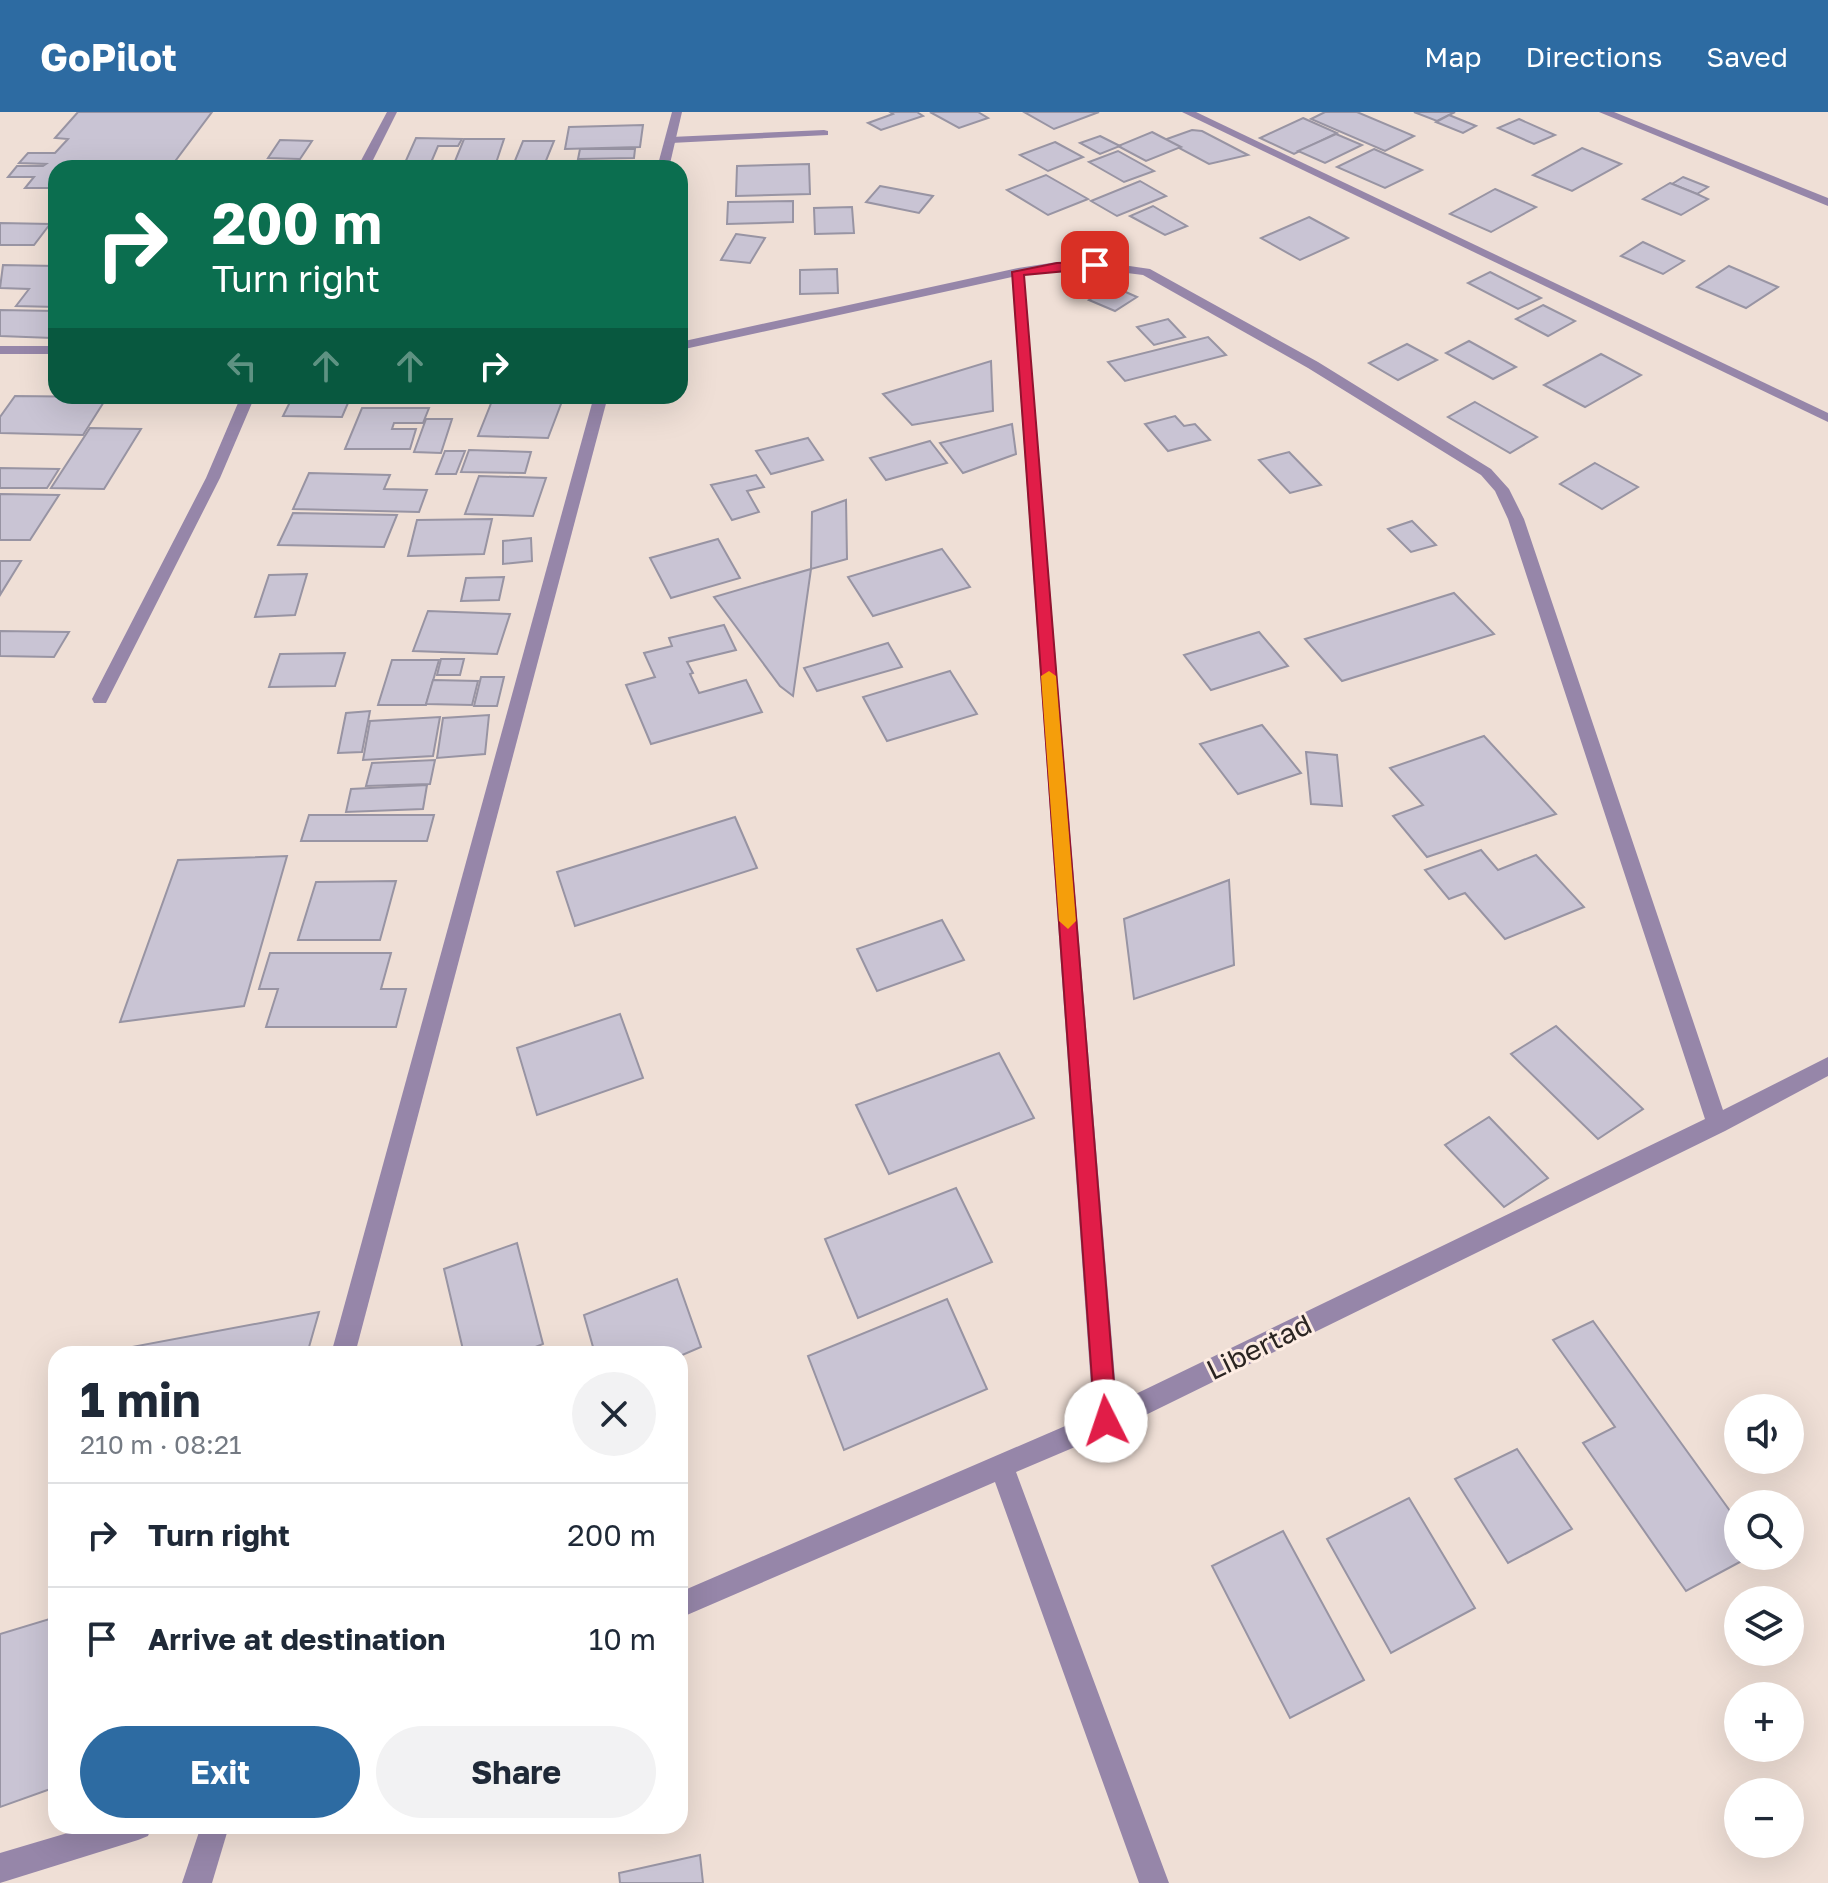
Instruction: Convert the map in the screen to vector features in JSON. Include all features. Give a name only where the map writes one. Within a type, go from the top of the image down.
[{"type":"street","points":[[367,160],[392,112]]},
{"type":"street","points":[[665,160],[677,112]]},
{"type":"street","points":[[1187,112],[1828,418]]},
{"type":"street","points":[[1206,121],[1227,112]]},
{"type":"street","points":[[1604,112],[1828,202]]},
{"type":"street","points":[[671,140],[824,133]]},
{"type":"street","points":[[688,344],[1018,272],[1057,266],[1095,265],[1146,272],[1313,365],[1486,472],[1502,489],[1516,519],[1717,1124]]},
{"type":"street","points":[[1018,272],[1106,1421]]},
{"type":"street","points":[[0,350],[48,350]]},
{"type":"street","points":[[100,699],[213,478],[245,404]]},
{"type":"street","points":[[345,1346],[599,404]]},
{"type":"street","name":"Libertad","points":[[688,1602],[1106,1421],[1717,1124],[1828,1066]]},
{"type":"street","points":[[1002,1467],[1154,1883]]},
{"type":"street","points":[[0,1868],[112,1834]]},
{"type":"street","points":[[197,1883],[212,1834]]},
{"type":"building","points":[[78,112],[212,112],[176,160],[48,160],[48,188],[25,188],[34,177],[8,177],[17,166],[46,164],[19,163],[28,153],[55,153],[68,139],[55,138]]},
{"type":"building","points":[[890,112],[917,112],[923,116],[881,130],[868,123],[893,114]]},
{"type":"building","points":[[930,112],[978,112],[988,118],[959,128]]},
{"type":"building","points":[[1024,112],[1099,112],[1054,129]]},
{"type":"building","points":[[1325,112],[1357,112],[1414,136],[1385,151],[1311,119]]},
{"type":"building","points":[[1414,112],[1455,112],[1437,121]]},
{"type":"building","points":[[1449,115],[1476,126],[1463,133],[1436,122]]},
{"type":"building","points":[[1303,118],[1337,133],[1294,154],[1260,138]]},
{"type":"building","points":[[1519,119],[1555,135],[1534,144],[1498,128]]},
{"type":"building","points":[[643,125],[640,147],[565,149],[569,127]]},
{"type":"building","points":[[1192,130],[1202,131],[1248,155],[1209,164],[1164,140]]},
{"type":"building","points":[[1152,132],[1181,147],[1146,161],[1118,146]]},
{"type":"building","points":[[1336,134],[1362,145],[1325,163],[1298,151]]},
{"type":"building","points":[[1100,136],[1120,146],[1100,154],[1080,143]]},
{"type":"building","points":[[416,138],[462,139],[458,146],[438,146],[432,160],[406,160]]},
{"type":"building","points":[[464,139],[504,139],[497,160],[455,160]]},
{"type":"building","points":[[280,140],[312,141],[300,159],[268,158]]},
{"type":"building","points":[[523,141],[554,141],[546,160],[515,160]]},
{"type":"building","points":[[1055,142],[1083,157],[1048,171],[1020,155]]},
{"type":"building","points":[[1582,148],[1621,164],[1572,191],[1533,175]]},
{"type":"building","points":[[580,149],[635,149],[634,158],[578,159]]},
{"type":"building","points":[[1374,149],[1422,170],[1385,188],[1337,167]]},
{"type":"building","points":[[1118,151],[1154,171],[1124,182],[1089,162]]},
{"type":"building","points":[[809,164],[810,194],[736,196],[737,166]]},
{"type":"building","points":[[1046,175],[1088,199],[1048,215],[1007,190]]},
{"type":"building","points":[[1683,177],[1708,187],[1697,194],[1672,184]]},
{"type":"building","points":[[1140,181],[1166,196],[1117,216],[1091,201]]},
{"type":"building","points":[[1670,183],[1708,199],[1681,215],[1643,199]]},
{"type":"building","points":[[880,186],[933,196],[919,213],[866,202]]},
{"type":"building","points":[[1495,189],[1536,207],[1491,232],[1450,214]]},
{"type":"building","points":[[793,201],[793,222],[727,224],[728,202]]},
{"type":"building","points":[[1153,206],[1187,226],[1165,235],[1130,216]]},
{"type":"building","points":[[852,207],[854,233],[815,234],[814,208]]},
{"type":"building","points":[[1309,217],[1348,238],[1300,260],[1261,238]]},
{"type":"building","points":[[0,223],[48,224],[34,245],[0,245]]},
{"type":"building","points":[[736,234],[765,238],[750,263],[721,260]]},
{"type":"building","points":[[1643,242],[1684,261],[1663,274],[1621,256]]},
{"type":"building","points":[[3,265],[48,266],[48,307],[16,306],[29,289],[0,288]]},
{"type":"building","points":[[1729,266],[1778,287],[1746,308],[1697,287]]},
{"type":"building","points":[[837,269],[838,293],[800,294],[800,270]]},
{"type":"building","points":[[1490,272],[1541,298],[1518,309],[1468,283]]},
{"type":"building","points":[[1112,286],[1137,297],[1115,311],[1089,300]]},
{"type":"building","points":[[1543,305],[1575,321],[1548,336],[1516,319]]},
{"type":"building","points":[[0,310],[48,311],[48,338],[0,336]]},
{"type":"building","points":[[1168,319],[1185,337],[1154,345],[1137,327]]},
{"type":"building","points":[[1208,337],[1226,355],[1125,381],[1108,362]]},
{"type":"building","points":[[1469,341],[1516,367],[1493,379],[1446,353]]},
{"type":"building","points":[[1407,344],[1437,360],[1398,380],[1369,363]]},
{"type":"building","points":[[1601,354],[1641,375],[1585,407],[1544,385]]},
{"type":"building","points":[[991,361],[993,411],[912,425],[883,394]]},
{"type":"building","points":[[15,396],[48,396],[48,404],[103,404],[83,435],[0,433],[0,417]]},
{"type":"building","points":[[1475,402],[1537,437],[1510,453],[1448,417]]},
{"type":"building","points":[[289,404],[348,404],[342,417],[283,416]]},
{"type":"building","points":[[491,404],[561,404],[548,438],[478,436]]},
{"type":"building","points":[[362,408],[429,408],[423,423],[394,423],[392,429],[416,429],[410,449],[345,449]]},
{"type":"building","points":[[1175,416],[1184,426],[1195,424],[1210,440],[1168,451],[1145,424]]},
{"type":"building","points":[[426,419],[452,419],[441,453],[414,452]]},
{"type":"building","points":[[1012,424],[1016,454],[963,473],[940,443]]},
{"type":"building","points":[[90,428],[141,429],[104,489],[51,488]]},
{"type":"building","points":[[808,438],[823,460],[771,474],[756,451]]},
{"type":"building","points":[[930,441],[947,463],[886,480],[870,458]]},
{"type":"building","points":[[469,450],[531,452],[525,473],[461,472]]},
{"type":"building","points":[[445,451],[465,451],[456,474],[436,474]]},
{"type":"building","points":[[1289,452],[1321,485],[1290,493],[1259,460]]},
{"type":"building","points":[[1595,463],[1638,487],[1602,509],[1560,484]]},
{"type":"building","points":[[0,468],[59,469],[47,488],[0,488]]},
{"type":"building","points":[[309,473],[390,475],[384,489],[427,490],[419,512],[293,509]]},
{"type":"building","points":[[756,475],[764,487],[747,491],[759,512],[732,520],[711,485]]},
{"type":"building","points":[[479,476],[546,478],[533,516],[465,514]]},
{"type":"building","points":[[0,494],[59,495],[30,540],[0,540]]},
{"type":"building","points":[[846,500],[847,559],[811,569],[812,512]]},
{"type":"building","points":[[293,513],[397,515],[384,547],[278,545]]},
{"type":"building","points":[[492,519],[484,554],[408,556],[417,520]]},
{"type":"building","points":[[1412,521],[1436,545],[1411,552],[1388,529]]},
{"type":"building","points":[[531,538],[532,561],[503,564],[503,541]]},
{"type":"building","points":[[718,539],[740,578],[671,598],[650,558]]},
{"type":"building","points":[[942,549],[970,587],[873,616],[848,577]]},
{"type":"building","points":[[0,561],[21,561],[0,595]]},
{"type":"building","points":[[811,569],[793,696],[780,686],[714,597]]},
{"type":"building","points":[[307,574],[295,615],[255,617],[269,575]]},
{"type":"building","points":[[504,577],[499,600],[461,601],[466,578]]},
{"type":"building","points":[[1454,593],[1494,634],[1342,681],[1305,639]]},
{"type":"building","points":[[428,611],[510,614],[497,654],[413,651]]},
{"type":"building","points":[[724,625],[736,650],[687,662],[693,673],[690,674],[699,693],[746,680],[762,712],[651,744],[626,685],[655,677],[644,653],[672,646],[669,638]]},
{"type":"building","points":[[0,631],[69,632],[54,657],[0,656]]},
{"type":"building","points":[[1259,632],[1288,666],[1211,690],[1184,655]]},
{"type":"building","points":[[888,643],[902,667],[817,691],[804,668]]},
{"type":"building","points":[[345,653],[335,686],[269,687],[280,654]]},
{"type":"building","points":[[441,659],[464,659],[460,675],[437,675]]},
{"type":"building","points":[[392,660],[439,660],[426,705],[378,705]]},
{"type":"building","points":[[950,671],[977,714],[887,741],[863,697]]},
{"type":"building","points":[[481,677],[504,677],[497,706],[474,706]]},
{"type":"building","points":[[433,680],[478,681],[472,705],[426,704]]},
{"type":"building","points":[[370,711],[362,752],[338,753],[346,713]]},
{"type":"building","points":[[489,715],[485,754],[437,758],[443,718]]},
{"type":"building","points":[[440,717],[433,756],[363,760],[370,721]]},
{"type":"building","points":[[1262,725],[1301,773],[1238,794],[1200,744]]},
{"type":"building","points":[[1484,736],[1556,814],[1427,857],[1393,816],[1423,805],[1390,768]]},
{"type":"building","points":[[1306,752],[1337,755],[1342,806],[1311,804]]},
{"type":"building","points":[[435,760],[430,784],[366,786],[372,763]]},
{"type":"building","points":[[427,785],[423,809],[346,812],[351,789]]},
{"type":"building","points":[[309,815],[434,815],[427,841],[301,841]]},
{"type":"building","points":[[735,817],[757,868],[575,926],[557,872]]},
{"type":"building","points":[[1481,850],[1498,870],[1536,855],[1584,907],[1505,939],[1465,893],[1449,899],[1425,870]]},
{"type":"building","points":[[287,856],[244,1006],[120,1022],[178,860]]},
{"type":"building","points":[[1229,880],[1234,965],[1134,999],[1124,919]]},
{"type":"building","points":[[396,881],[380,940],[298,940],[316,882]]},
{"type":"building","points":[[942,920],[964,960],[877,991],[857,949]]},
{"type":"building","points":[[270,953],[391,953],[381,989],[406,989],[396,1027],[266,1027],[278,989],[259,989]]},
{"type":"building","points":[[620,1014],[643,1078],[537,1115],[517,1048]]},
{"type":"building","points":[[1556,1026],[1643,1109],[1598,1139],[1511,1054]]},
{"type":"building","points":[[999,1053],[1034,1118],[889,1174],[856,1105]]},
{"type":"building","points":[[1489,1117],[1548,1178],[1504,1207],[1445,1145]]},
{"type":"building","points":[[956,1188],[992,1262],[858,1318],[825,1239]]},
{"type":"building","points":[[517,1243],[543,1344],[462,1346],[444,1269]]},
{"type":"building","points":[[677,1279],[701,1347],[688,1353],[688,1346],[593,1346],[584,1315]]},
{"type":"building","points":[[947,1299],[987,1389],[844,1450],[808,1356]]},
{"type":"building","points":[[319,1312],[309,1346],[137,1346]]},
{"type":"building","points":[[1593,1321],[1724,1503],[1725,1570],[1686,1591],[1583,1443],[1615,1427],[1553,1340]]},
{"type":"building","points":[[1517,1449],[1572,1529],[1508,1563],[1455,1479]]},
{"type":"building","points":[[1409,1498],[1475,1608],[1391,1653],[1327,1539]]},
{"type":"building","points":[[1283,1531],[1364,1680],[1290,1718],[1212,1566]]},
{"type":"building","points":[[48,1619],[48,1790],[0,1807],[0,1634]]},
{"type":"building","points":[[700,1855],[703,1883],[620,1883],[619,1873]]},
{"type":"slow traffic","points":[[1049,676],[1068,921]]},
{"type":"route","points":[[1095,265],[1057,266],[1018,272],[1106,1421]]}]
